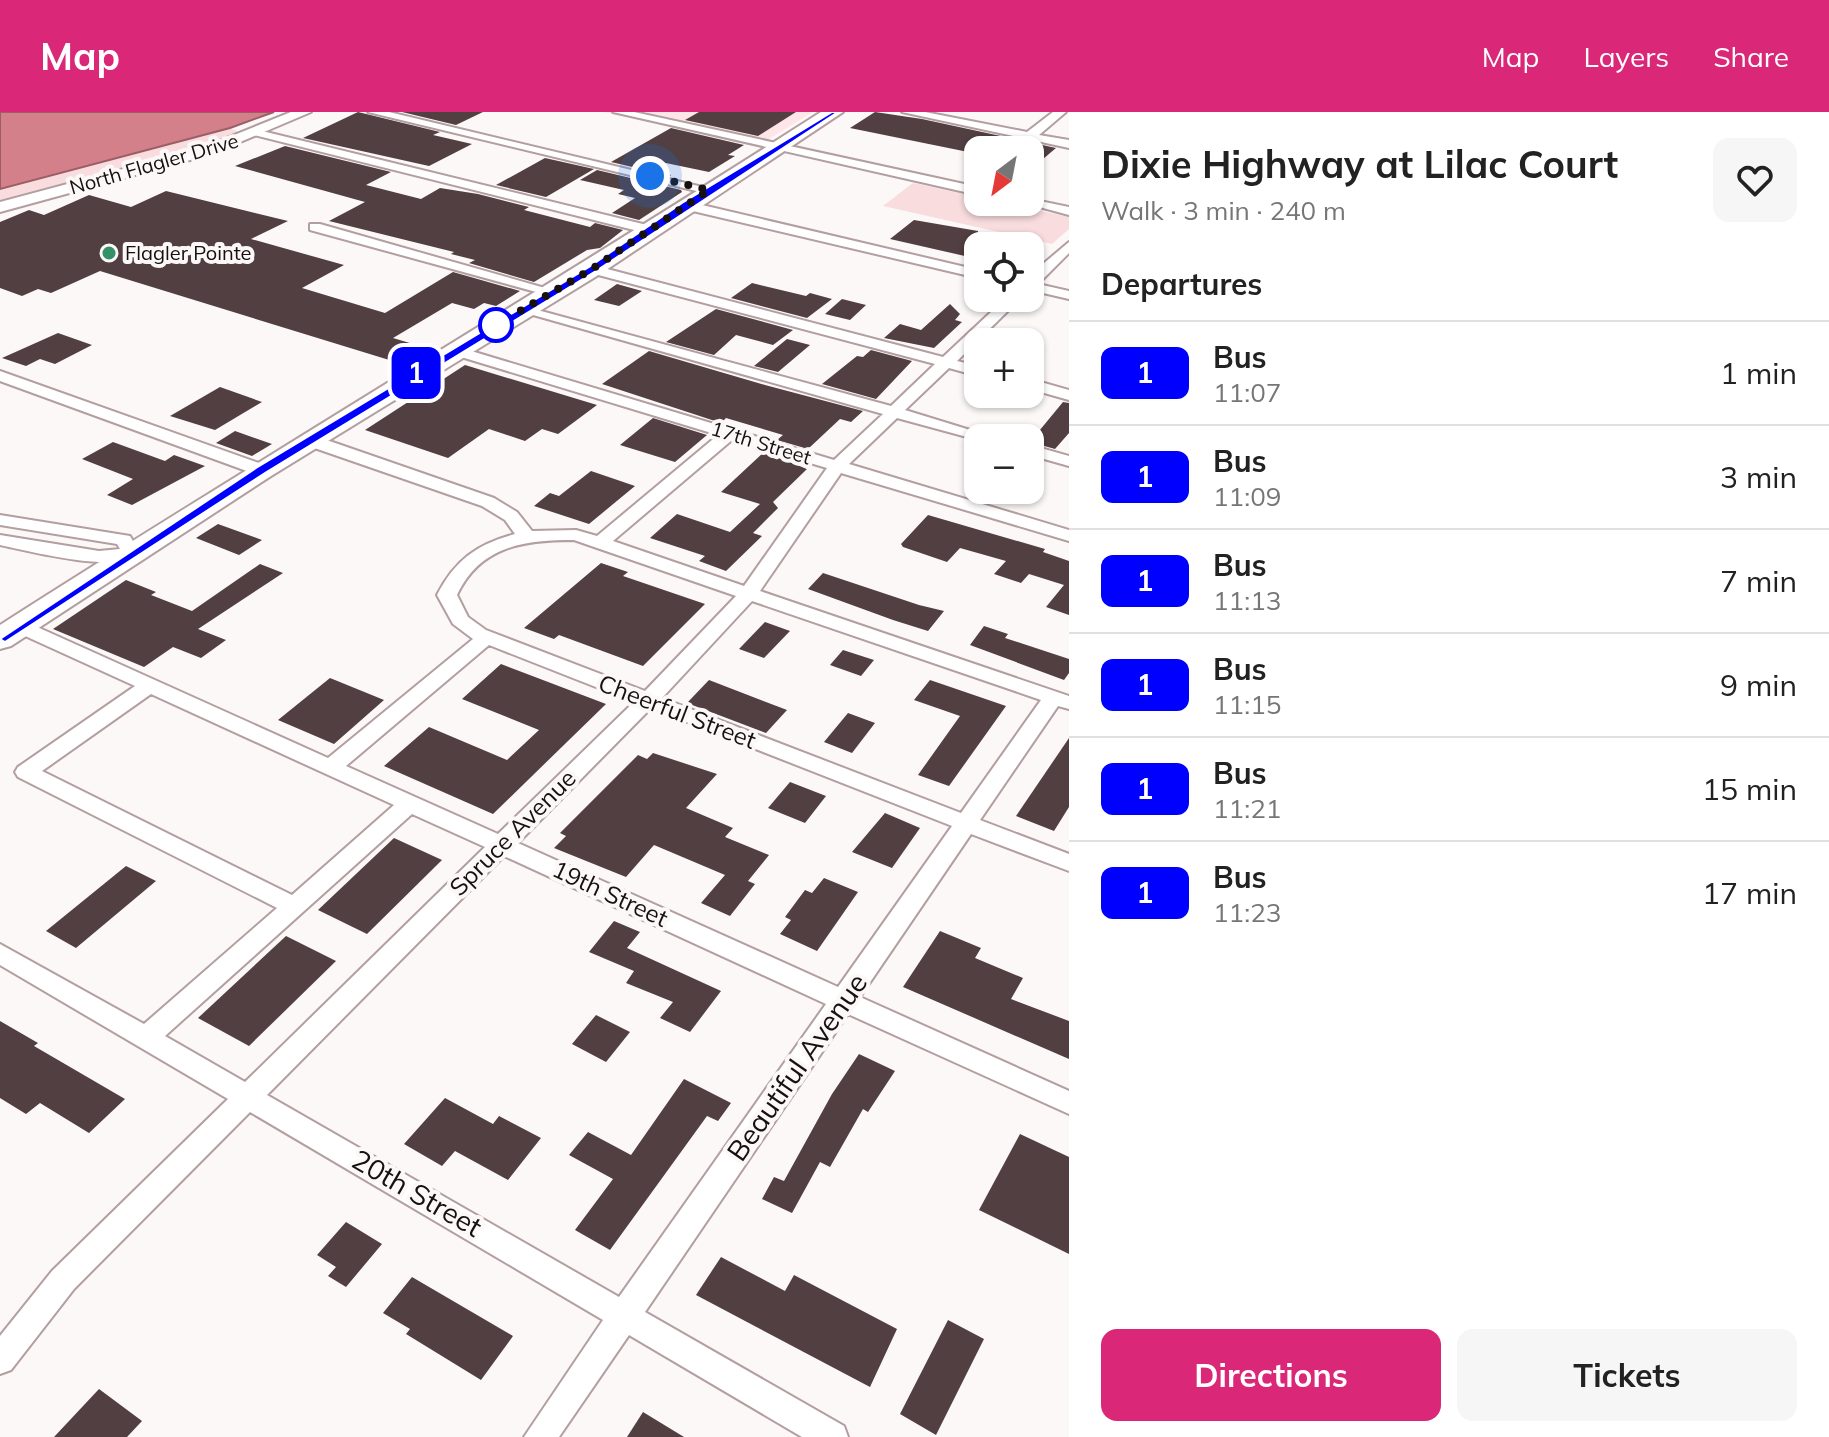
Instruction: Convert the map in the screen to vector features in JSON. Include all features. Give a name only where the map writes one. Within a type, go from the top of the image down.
[{"type":"main road","points":[[10,633],[261,470],[453,350],[592,269],[685,205],[834,112]]},
{"type":"street","name":"North Flagler Drive","points":[[0,207],[207,151],[304,112]]},
{"type":"street","points":[[374,112],[709,190]]},
{"type":"street","points":[[619,112],[964,188]]},
{"type":"street","points":[[908,112],[1030,136],[1060,112]]},
{"type":"street","points":[[258,133],[650,230]]},
{"type":"street","points":[[1044,139],[1069,144]]},
{"type":"street","points":[[685,205],[964,271]]},
{"type":"street","points":[[1044,206],[1069,211]]},
{"type":"street","points":[[315,227],[552,292]]},
{"type":"street","points":[[1044,270],[1069,246]]},
{"type":"street","points":[[592,269],[964,367]]},
{"type":"street","points":[[1044,288],[1069,295]]},
{"type":"street","points":[[524,308],[964,431]]},
{"type":"street","name":"Spruce Avenue","points":[[0,1360],[63,1280],[647,700],[749,593],[837,466],[999,312]]},
{"type":"street","name":"17th Street","points":[[453,350],[1069,536]]},
{"type":"street","points":[[0,376],[261,470]]},
{"type":"street","points":[[1044,388],[1069,395]]},
{"type":"street","points":[[602,541],[729,434]]},
{"type":"street","points":[[309,440],[488,502],[511,516],[526,536]]},
{"type":"street","points":[[1044,454],[1069,461]]},
{"type":"street","points":[[0,520],[124,540],[131,553],[99,557],[0,540]]},
{"type":"street","name":"Cheerful Street","points":[[1061,700],[602,541],[576,535],[526,536],[493,545],[468,559],[453,578],[447,595],[460,620],[487,637],[1069,863]]},
{"type":"street","name":"19th Street","points":[[10,633],[149,686],[1069,1103]]},
{"type":"street","points":[[330,768],[487,637]]},
{"type":"street","points":[[149,686],[26,772],[294,906]]},
{"type":"street","name":"Beautiful Avenue","points":[[540,1437],[966,823],[1061,700]]},
{"type":"street","points":[[148,1036],[410,803]]},
{"type":"street","name":"20th Street","points":[[0,953],[626,1314],[832,1437]]},
{"type":"shaded area","points":[[0,112],[274,112],[230,128],[0,189]]},
{"type":"shaded area","points":[[604,112],[813,112],[759,145]]},
{"type":"shaded area","points":[[230,128],[241,133],[0,202],[0,189]]},
{"type":"shaded area","points":[[913,183],[964,194],[964,216],[1044,216],[1044,212],[1069,217],[1069,229],[1052,244],[1044,242],[1044,232],[999,232],[883,206]]},
{"type":"building","points":[[358,112],[440,132],[433,135],[472,144],[429,166],[303,138]]},
{"type":"building","points":[[402,112],[483,112],[456,125]]},
{"type":"building","points":[[699,112],[796,112],[758,136],[685,120]]},
{"type":"building","points":[[875,112],[1001,136],[964,136],[964,151],[850,128]]},
{"type":"building","points":[[671,128],[744,145],[728,155],[735,156],[709,172],[661,162],[671,176],[611,162]]},
{"type":"building","points":[[1044,145],[1056,148],[1044,158]]},
{"type":"building","points":[[285,146],[391,172],[366,185],[421,199],[440,188],[529,207],[524,210],[590,227],[595,223],[623,230],[600,248],[587,250],[534,282],[469,263],[475,260],[451,254],[454,252],[329,221],[365,202],[235,166]]},
{"type":"building","points":[[545,158],[594,169],[546,197],[496,185]]},
{"type":"building","points":[[597,170],[682,192],[639,220],[612,213],[635,198],[618,194],[624,190],[580,180]]},
{"type":"building","points":[[166,191],[288,221],[251,239],[344,265],[302,288],[385,313],[453,272],[520,291],[496,306],[484,303],[474,309],[452,303],[393,338],[423,347],[399,363],[100,271],[51,293],[38,289],[22,296],[0,288],[0,222],[29,210],[44,215],[89,195],[131,207]]},
{"type":"building","points":[[914,220],[978,231],[964,232],[964,256],[890,239]]},
{"type":"building","points":[[752,283],[832,299],[807,318],[731,298]]},
{"type":"building","points":[[617,284],[642,291],[619,306],[594,300]]},
{"type":"building","points":[[842,299],[866,305],[850,320],[825,314]]},
{"type":"building","points":[[950,304],[960,314],[955,320],[962,322],[934,348],[884,338],[900,324],[921,330]]},
{"type":"building","points":[[716,309],[793,330],[773,345],[736,335],[714,355],[666,342]]},
{"type":"building","points":[[58,333],[92,345],[55,364],[40,359],[26,366],[2,358]]},
{"type":"building","points":[[787,339],[810,345],[778,372],[754,366]]},
{"type":"building","points":[[871,350],[912,361],[876,399],[822,384],[857,356],[863,357]]},
{"type":"building","points":[[649,351],[863,411],[851,422],[840,419],[808,449],[777,440],[783,435],[726,418],[721,423],[602,384]]},
{"type":"building","points":[[465,365],[597,405],[558,434],[542,429],[525,441],[489,429],[448,458],[365,430]]},
{"type":"building","points":[[220,387],[262,402],[215,430],[170,416]]},
{"type":"building","points":[[1063,402],[1069,403],[1069,433],[1055,449],[1044,446],[1044,425]]},
{"type":"building","points":[[653,418],[707,435],[675,462],[620,445]]},
{"type":"building","points":[[235,431],[272,444],[252,456],[216,443]]},
{"type":"building","points":[[113,442],[165,461],[174,455],[205,466],[132,505],[107,495],[133,479],[82,459]]},
{"type":"building","points":[[764,452],[807,469],[773,502],[778,508],[753,533],[762,536],[726,571],[699,561],[705,556],[650,538],[677,514],[730,532],[760,504],[721,492]]},
{"type":"building","points":[[591,471],[635,486],[589,524],[534,506],[550,493],[559,496]]},
{"type":"building","points":[[928,515],[1045,549],[1043,552],[1069,561],[1069,615],[1046,607],[1064,585],[1029,574],[1021,583],[994,574],[1006,561],[960,548],[947,562],[903,547],[901,544]]},
{"type":"building","points":[[218,524],[262,540],[239,555],[196,538]]},
{"type":"building","points":[[601,563],[628,572],[623,576],[705,604],[643,666],[559,635],[554,639],[524,628]]},
{"type":"building","points":[[260,564],[283,573],[198,629],[226,640],[201,658],[173,647],[144,667],[53,629],[126,580],[156,592],[151,595],[192,611]]},
{"type":"building","points":[[823,573],[944,611],[928,631],[808,589]]},
{"type":"building","points":[[765,622],[790,631],[764,658],[739,649]]},
{"type":"building","points":[[984,626],[1008,634],[1005,638],[1069,659],[1069,673],[1064,680],[970,645]]},
{"type":"building","points":[[843,650],[874,660],[861,676],[830,665]]},
{"type":"building","points":[[501,664],[606,704],[493,814],[384,766],[429,727],[507,760],[539,730],[462,699]]},
{"type":"building","points":[[330,678],[384,700],[334,744],[278,720]]},
{"type":"building","points":[[709,680],[787,710],[766,733],[687,703]]},
{"type":"building","points":[[930,680],[1006,706],[949,786],[918,775],[960,716],[914,700]]},
{"type":"building","points":[[848,713],[875,723],[852,753],[824,742]]},
{"type":"building","points":[[1069,738],[1069,807],[1054,831],[1016,816]]},
{"type":"building","points":[[653,753],[717,774],[686,808],[733,828],[725,837],[769,855],[748,881],[755,884],[730,916],[701,903],[725,875],[654,845],[626,877],[554,848],[566,836],[560,833],[638,755],[647,759]]},
{"type":"building","points":[[790,782],[826,796],[805,823],[768,808]]},
{"type":"building","points":[[885,813],[920,828],[892,868],[852,852]]},
{"type":"building","points":[[394,838],[442,860],[367,934],[318,910]]},
{"type":"building","points":[[126,866],[156,881],[76,948],[46,931]]},
{"type":"building","points":[[824,878],[858,892],[817,951],[780,934],[791,920],[785,917],[805,890],[812,893]]},
{"type":"building","points":[[614,921],[640,932],[627,948],[721,991],[690,1032],[660,1018],[673,1002],[626,983],[634,971],[589,952]]},
{"type":"building","points":[[940,931],[981,948],[975,958],[1023,978],[1011,999],[1069,1021],[1069,1059],[903,987]]},
{"type":"building","points":[[286,936],[336,961],[249,1046],[198,1018]]},
{"type":"building","points":[[596,1015],[630,1032],[606,1062],[572,1044]]},
{"type":"building","points":[[0,1021],[38,1043],[34,1046],[125,1099],[89,1133],[40,1103],[26,1114],[0,1098]]},
{"type":"building","points":[[859,1054],[895,1071],[868,1112],[863,1109],[830,1167],[820,1162],[792,1213],[762,1199],[774,1177],[784,1181],[832,1094]]},
{"type":"building","points":[[684,1079],[731,1103],[718,1121],[707,1116],[610,1250],[575,1230],[613,1179],[569,1155],[588,1132],[631,1155]]},
{"type":"building","points":[[445,1098],[493,1124],[499,1116],[541,1138],[508,1180],[455,1151],[442,1166],[404,1144]]},
{"type":"building","points":[[1020,1134],[1069,1157],[1069,1254],[979,1210]]},
{"type":"building","points":[[346,1222],[382,1244],[346,1287],[328,1276],[336,1267],[317,1255]]},
{"type":"building","points":[[721,1257],[785,1291],[794,1275],[897,1329],[870,1387],[696,1295]]},
{"type":"building","points":[[412,1277],[513,1336],[481,1380],[406,1334],[410,1329],[383,1313]]},
{"type":"building","points":[[948,1320],[984,1339],[936,1435],[900,1414]]},
{"type":"building","points":[[99,1389],[142,1421],[127,1437],[54,1437]]},
{"type":"building","points":[[643,1412],[684,1437],[627,1437]]},
{"type":"bus line","name":"1","points":[[0,639],[261,470],[453,350],[592,269],[685,205],[835,112]]},
{"type":"place","name":"Flagler Pointe","points":[[109,253]]},
{"type":"route","points":[[496,325],[592,269],[709,190],[650,176]]}]
